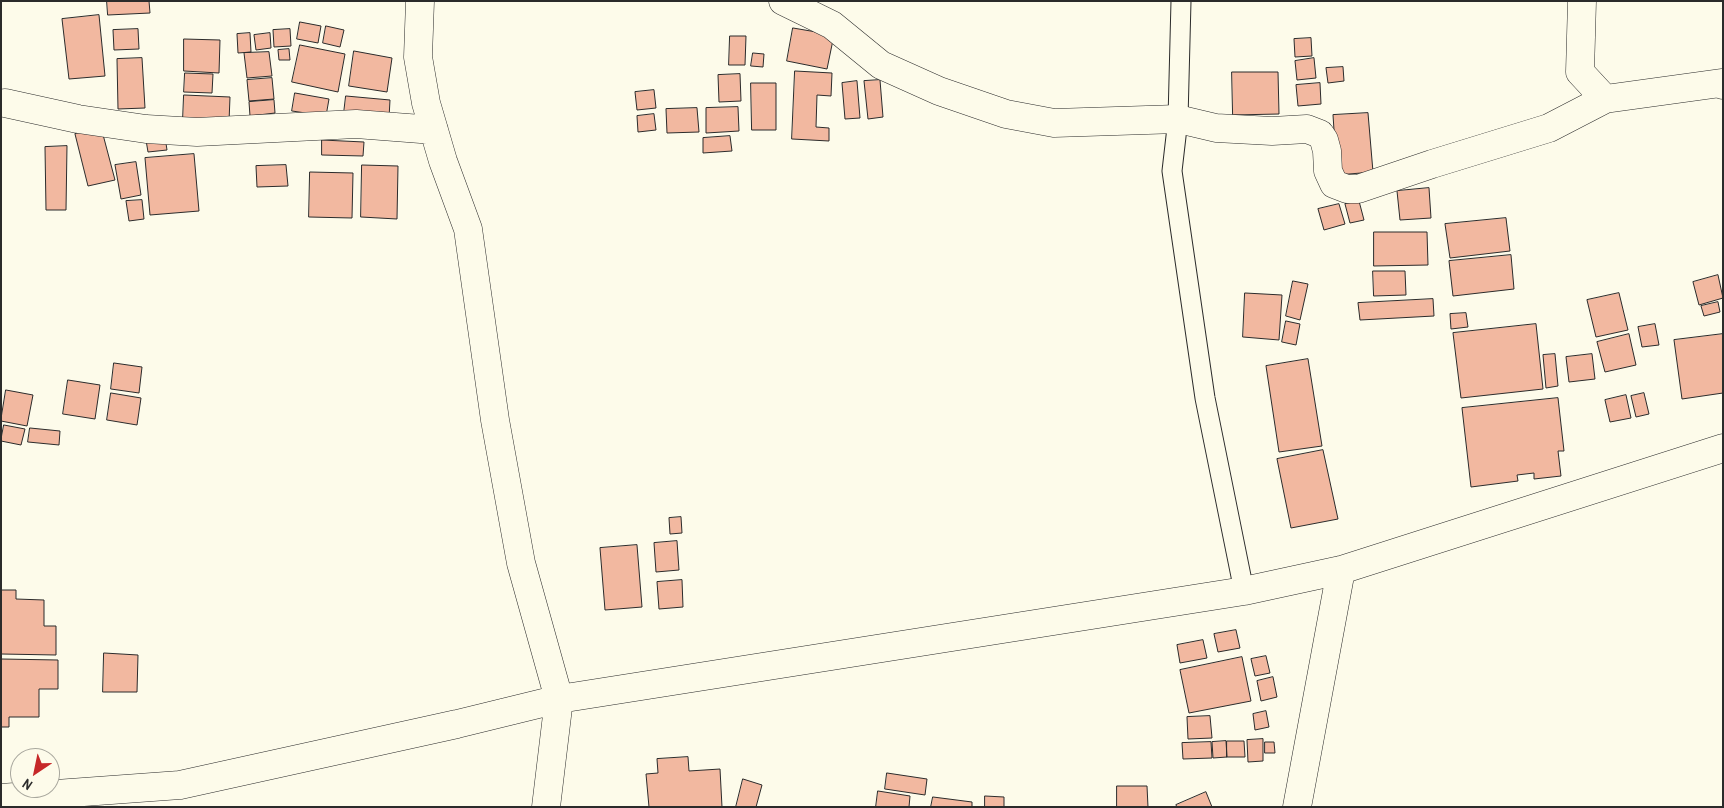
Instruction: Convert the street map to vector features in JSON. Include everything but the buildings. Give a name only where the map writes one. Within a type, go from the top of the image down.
[{"type":"street","points":[[420,1],[418,57],[426,103],[468,229],[495,420],[521,563],[559,699],[546,807]]},
{"type":"street","points":[[783,1],[832,26],[881,65],[939,91],[1006,114],[1054,123],[1178,119],[1216,128],[1272,131],[1307,129],[1320,134],[1324,140],[1327,151],[1328,172],[1334,184],[1346,189],[1358,189],[1414,169],[1549,128],[1605,99],[1723,84]]},
{"type":"street","points":[[1582,1],[1580,72],[1605,99]]},
{"type":"street","points":[[5,103],[78,119],[146,129],[197,132],[356,124],[434,130]]},
{"type":"street","points":[[1,798],[180,785],[457,724],[559,699],[1244,591],[1341,570],[1723,448]]},
{"type":"street","points":[[1297,807],[1341,570]]},
{"type":"lane","points":[[1181,1],[1178,119],[1172,171],[1205,398],[1244,591]]}]
